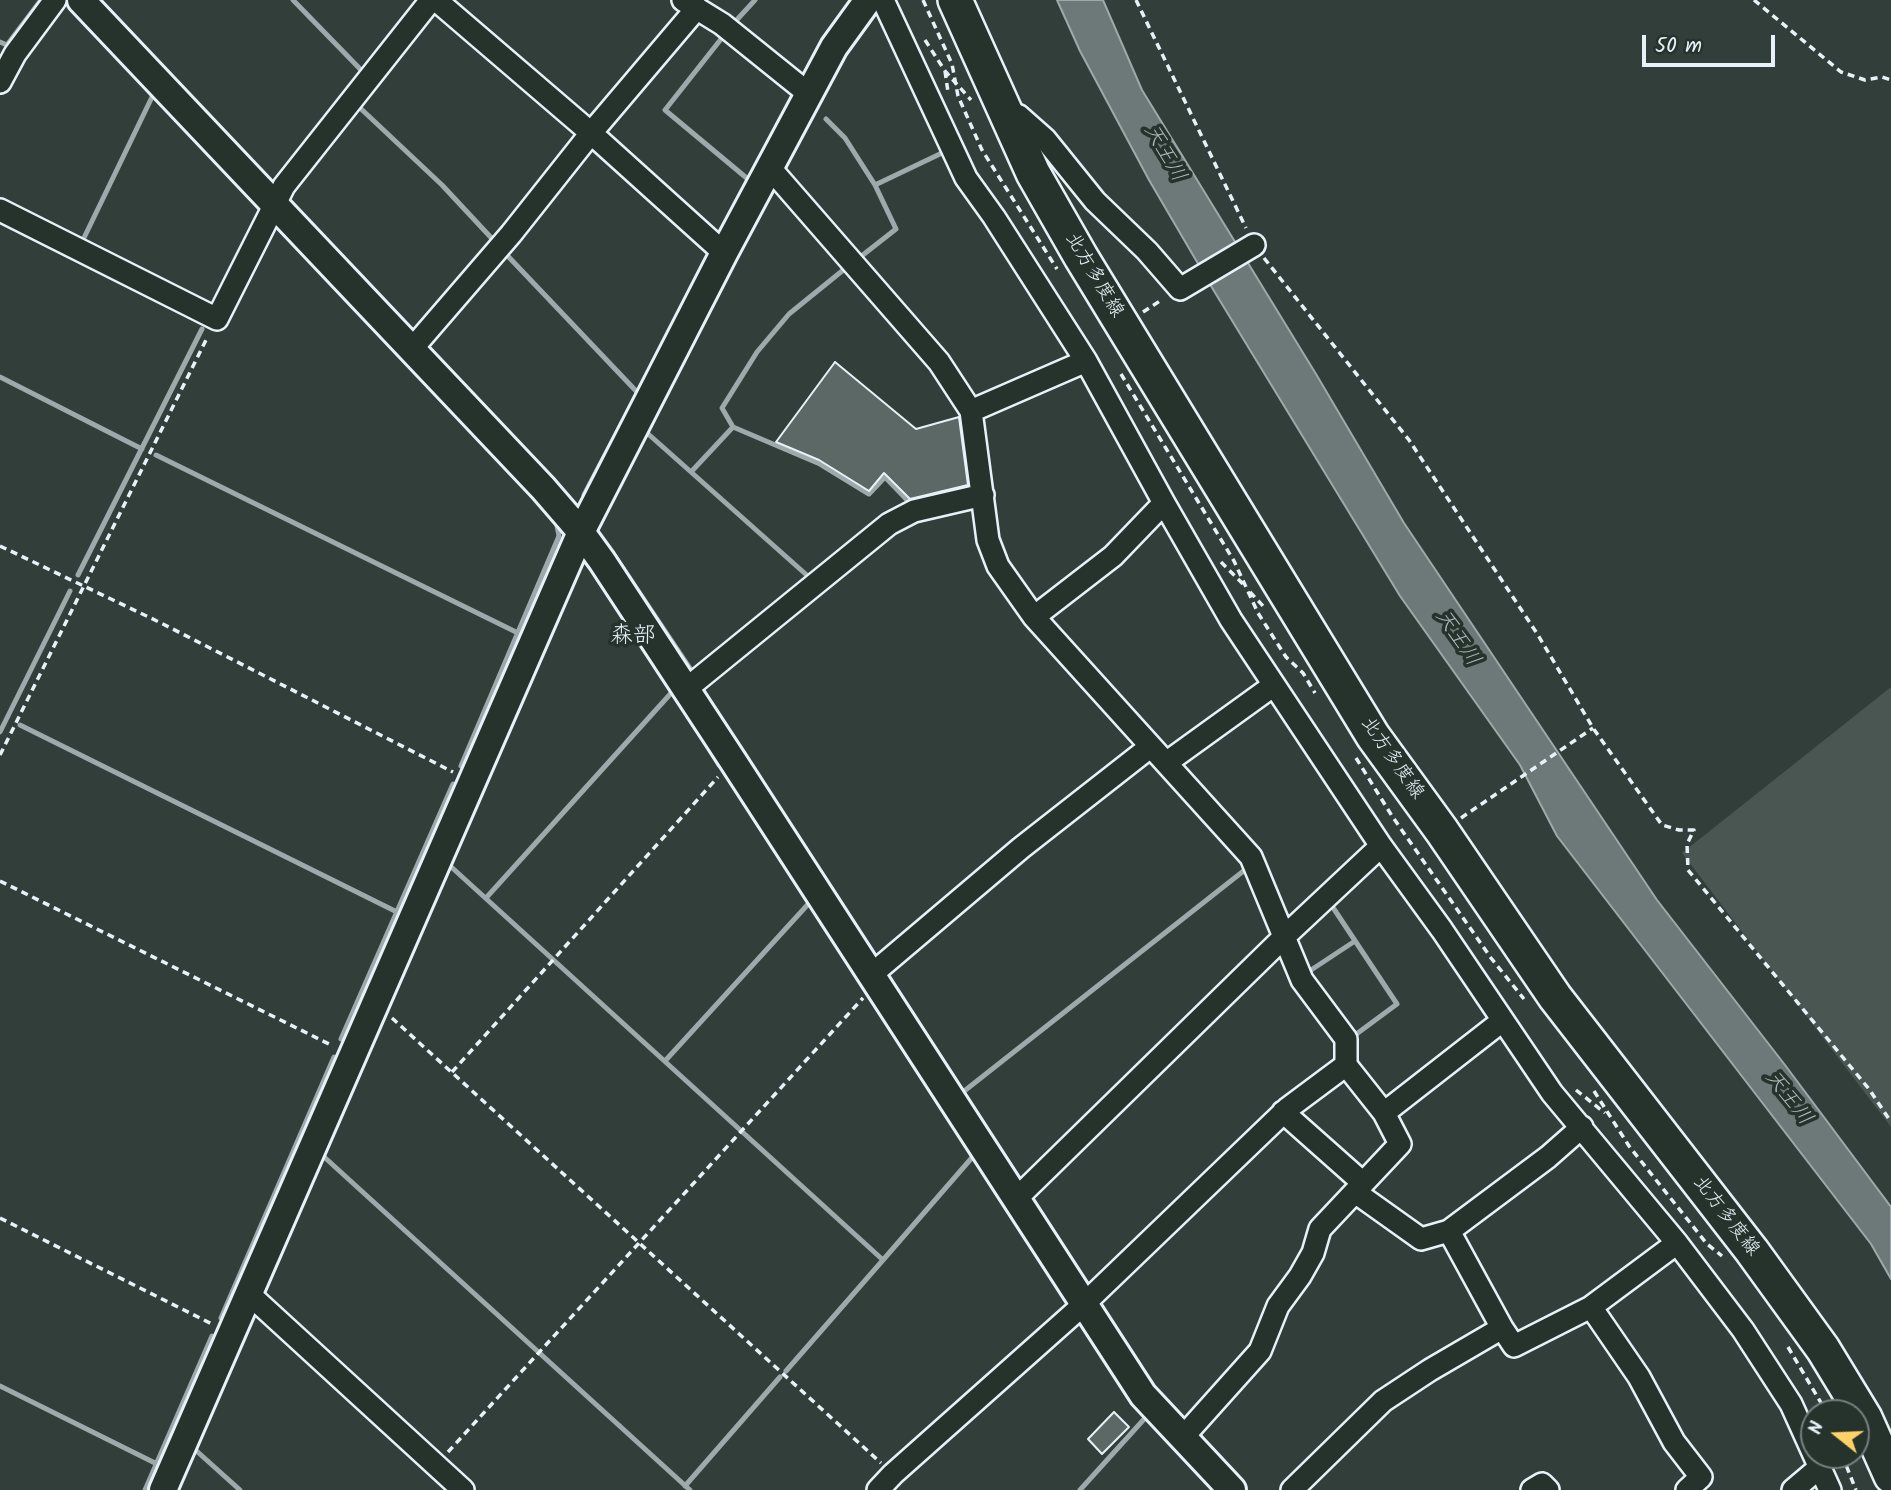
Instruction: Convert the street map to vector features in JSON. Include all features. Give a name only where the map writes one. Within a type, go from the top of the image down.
[{"type":"main road","name":"北方多度線","points":[[955,0],[1034,173],[1122,325],[1373,736],[1442,831],[1555,997],[1752,1251],[1823,1349],[1865,1418],[1891,1476]]},
{"type":"street","points":[[0,82],[15,54],[55,0]]},
{"type":"street","points":[[81,0],[543,488],[581,532],[733,761],[1143,1395],[1232,1490]]},
{"type":"street","points":[[0,211],[217,319],[284,186],[433,0],[591,133],[724,253]]},
{"type":"street","points":[[163,1490],[581,532],[724,253],[834,47],[868,0]]},
{"type":"street","points":[[883,0],[965,178],[994,217],[1086,361],[1231,620],[1381,846],[1442,930],[1552,1093],[1678,1243],[1743,1330],[1791,1404],[1800,1425]]},
{"type":"street","points":[[411,350],[511,234],[690,4],[722,24],[809,94]]},
{"type":"street","points":[[1006,111],[1019,116],[1045,139],[1095,201],[1147,251],[1189,284],[1254,245]]},
{"type":"street","points":[[770,169],[939,362],[971,411],[988,540],[998,566],[1034,617],[1251,857],[1302,980],[1346,1039],[1346,1065],[1384,1113],[1400,1144],[1320,1229],[1313,1253],[1278,1306],[1260,1351],[1183,1437]]},
{"type":"street","points":[[971,411],[1086,361]]},
{"type":"street","points":[[685,690],[889,524],[914,511],[983,495]]},
{"type":"street","points":[[1034,617],[1113,556],[1164,503]]},
{"type":"street","points":[[1166,763],[1274,685]]},
{"type":"street","points":[[874,979],[1021,848],[1150,747]]},
{"type":"street","points":[[1017,1198],[1284,936],[1381,846]]},
{"type":"street","points":[[1384,1113],[1502,1021]]},
{"type":"street","points":[[878,1490],[1083,1305],[1283,1112],[1346,1065]]},
{"type":"street","points":[[1283,1112],[1359,1187],[1421,1239],[1449,1231],[1548,1157],[1582,1127]]},
{"type":"street","points":[[1449,1231],[1514,1346],[1591,1307],[1678,1243]]},
{"type":"street","points":[[248,1293],[463,1490]]},
{"type":"street","points":[[1591,1307],[1639,1377],[1674,1443],[1701,1477],[1687,1490]]},
{"type":"street","points":[[1292,1490],[1382,1401],[1502,1328]]},
{"type":"street","points":[[1793,1490],[1818,1469]]},
{"type":"street","points":[[1820,1469],[1830,1490]]},
{"type":"street","points":[[1532,1490],[1542,1484],[1548,1490]]},
{"type":"path","points":[[923,0],[951,64],[955,81]]},
{"type":"path","points":[[1136,0],[1254,245],[1409,440],[1538,635],[1593,728],[1662,825],[1679,831],[1694,830],[1687,844],[1688,870],[1869,1088],[1891,1122]]},
{"type":"path","points":[[1754,0],[1841,72],[1865,80],[1882,77],[1891,80]]},
{"type":"path","points":[[919,31],[945,71],[972,102]]},
{"type":"path","points":[[1122,325],[1189,284]]},
{"type":"path","points":[[0,755],[217,319]]},
{"type":"path","points":[[0,546],[159,622],[471,781]]},
{"type":"path","points":[[1218,558],[1269,613]]},
{"type":"path","points":[[1442,831],[1593,728]]},
{"type":"path","points":[[452,1072],[733,761]]},
{"type":"path","points":[[0,881],[351,1055]]},
{"type":"path","points":[[436,1466],[639,1244],[874,979]]},
{"type":"path","points":[[375,1002],[893,1474]]},
{"type":"path","points":[[1571,1086],[1623,1125]]},
{"type":"path","points":[[0,1218],[231,1334]]},
{"type":"path","points":[[1848,1469],[1856,1490]]},
{"type":"shaded area","points":[[1891,687],[1891,1127],[1682,853]]},
{"type":"water","name":"天王川","points":[[1057,0],[1103,0],[1142,90],[1404,523],[1657,900],[1891,1207],[1891,1279],[1871,1244],[1557,836],[1520,765],[1400,596],[1149,180],[1080,51]]},
{"type":"building","points":[[835,362],[916,429],[959,417],[968,485],[910,499],[884,473],[869,491],[819,460],[776,442]]},
{"type":"building","points":[[1114,1412],[1129,1427],[1102,1454],[1088,1439]]},
{"type":"waterway","points":[[0,42],[7,45],[41,0]]},
{"type":"waterway","points":[[293,0],[364,73],[361,76]]},
{"type":"waterway","points":[[733,24],[755,0]]},
{"type":"waterway","points":[[725,34],[665,110],[749,180],[746,185]]},
{"type":"waterway","points":[[81,244],[153,95]]},
{"type":"waterway","points":[[358,106],[442,185],[497,244]]},
{"type":"waterway","points":[[826,119],[845,138],[875,185],[896,229],[859,258]]},
{"type":"waterway","points":[[875,185],[942,153]]},
{"type":"waterway","points":[[503,251],[637,392]]},
{"type":"waterway","points":[[810,578],[691,472],[733,427],[722,408],[757,352],[789,314],[847,267]]},
{"type":"waterway","points":[[78,575],[202,329]]},
{"type":"waterway","points":[[584,495],[653,364]]},
{"type":"waterway","points":[[0,377],[142,449]]},
{"type":"waterway","points":[[733,427],[820,464],[869,494],[885,477],[911,504]]},
{"type":"waterway","points":[[646,432],[691,472]]},
{"type":"waterway","points":[[474,434],[523,485]]},
{"type":"waterway","points":[[156,455],[518,633]]},
{"type":"waterway","points":[[461,766],[559,536],[556,520]]},
{"type":"waterway","points":[[608,554],[612,552],[691,670],[696,671]]},
{"type":"waterway","points":[[0,732],[70,591]]},
{"type":"waterway","points":[[486,898],[673,691]]},
{"type":"waterway","points":[[20,725],[397,912]]},
{"type":"waterway","points":[[707,745],[719,765]]},
{"type":"waterway","points":[[341,1039],[453,784]]},
{"type":"waterway","points":[[446,868],[448,864],[883,1260],[976,1153]]},
{"type":"waterway","points":[[963,1092],[1246,869],[1247,873]]},
{"type":"waterway","points":[[665,1061],[811,901]]},
{"type":"waterway","points":[[1330,903],[1397,1004],[1351,1038]]},
{"type":"waterway","points":[[1308,972],[1355,941]]},
{"type":"waterway","points":[[221,1318],[334,1057]]},
{"type":"waterway","points":[[322,1155],[690,1490]]},
{"type":"waterway","points":[[786,1371],[883,1260]]},
{"type":"waterway","points":[[145,1490],[212,1336]]},
{"type":"waterway","points":[[685,1486],[780,1377]]},
{"type":"waterway","points":[[0,1386],[157,1464]]},
{"type":"waterway","points":[[1080,1490],[1146,1417]]},
{"type":"waterway","points":[[191,1446],[240,1490]]},
{"type":"district","name":"森部","points":[[633,638]]}]
